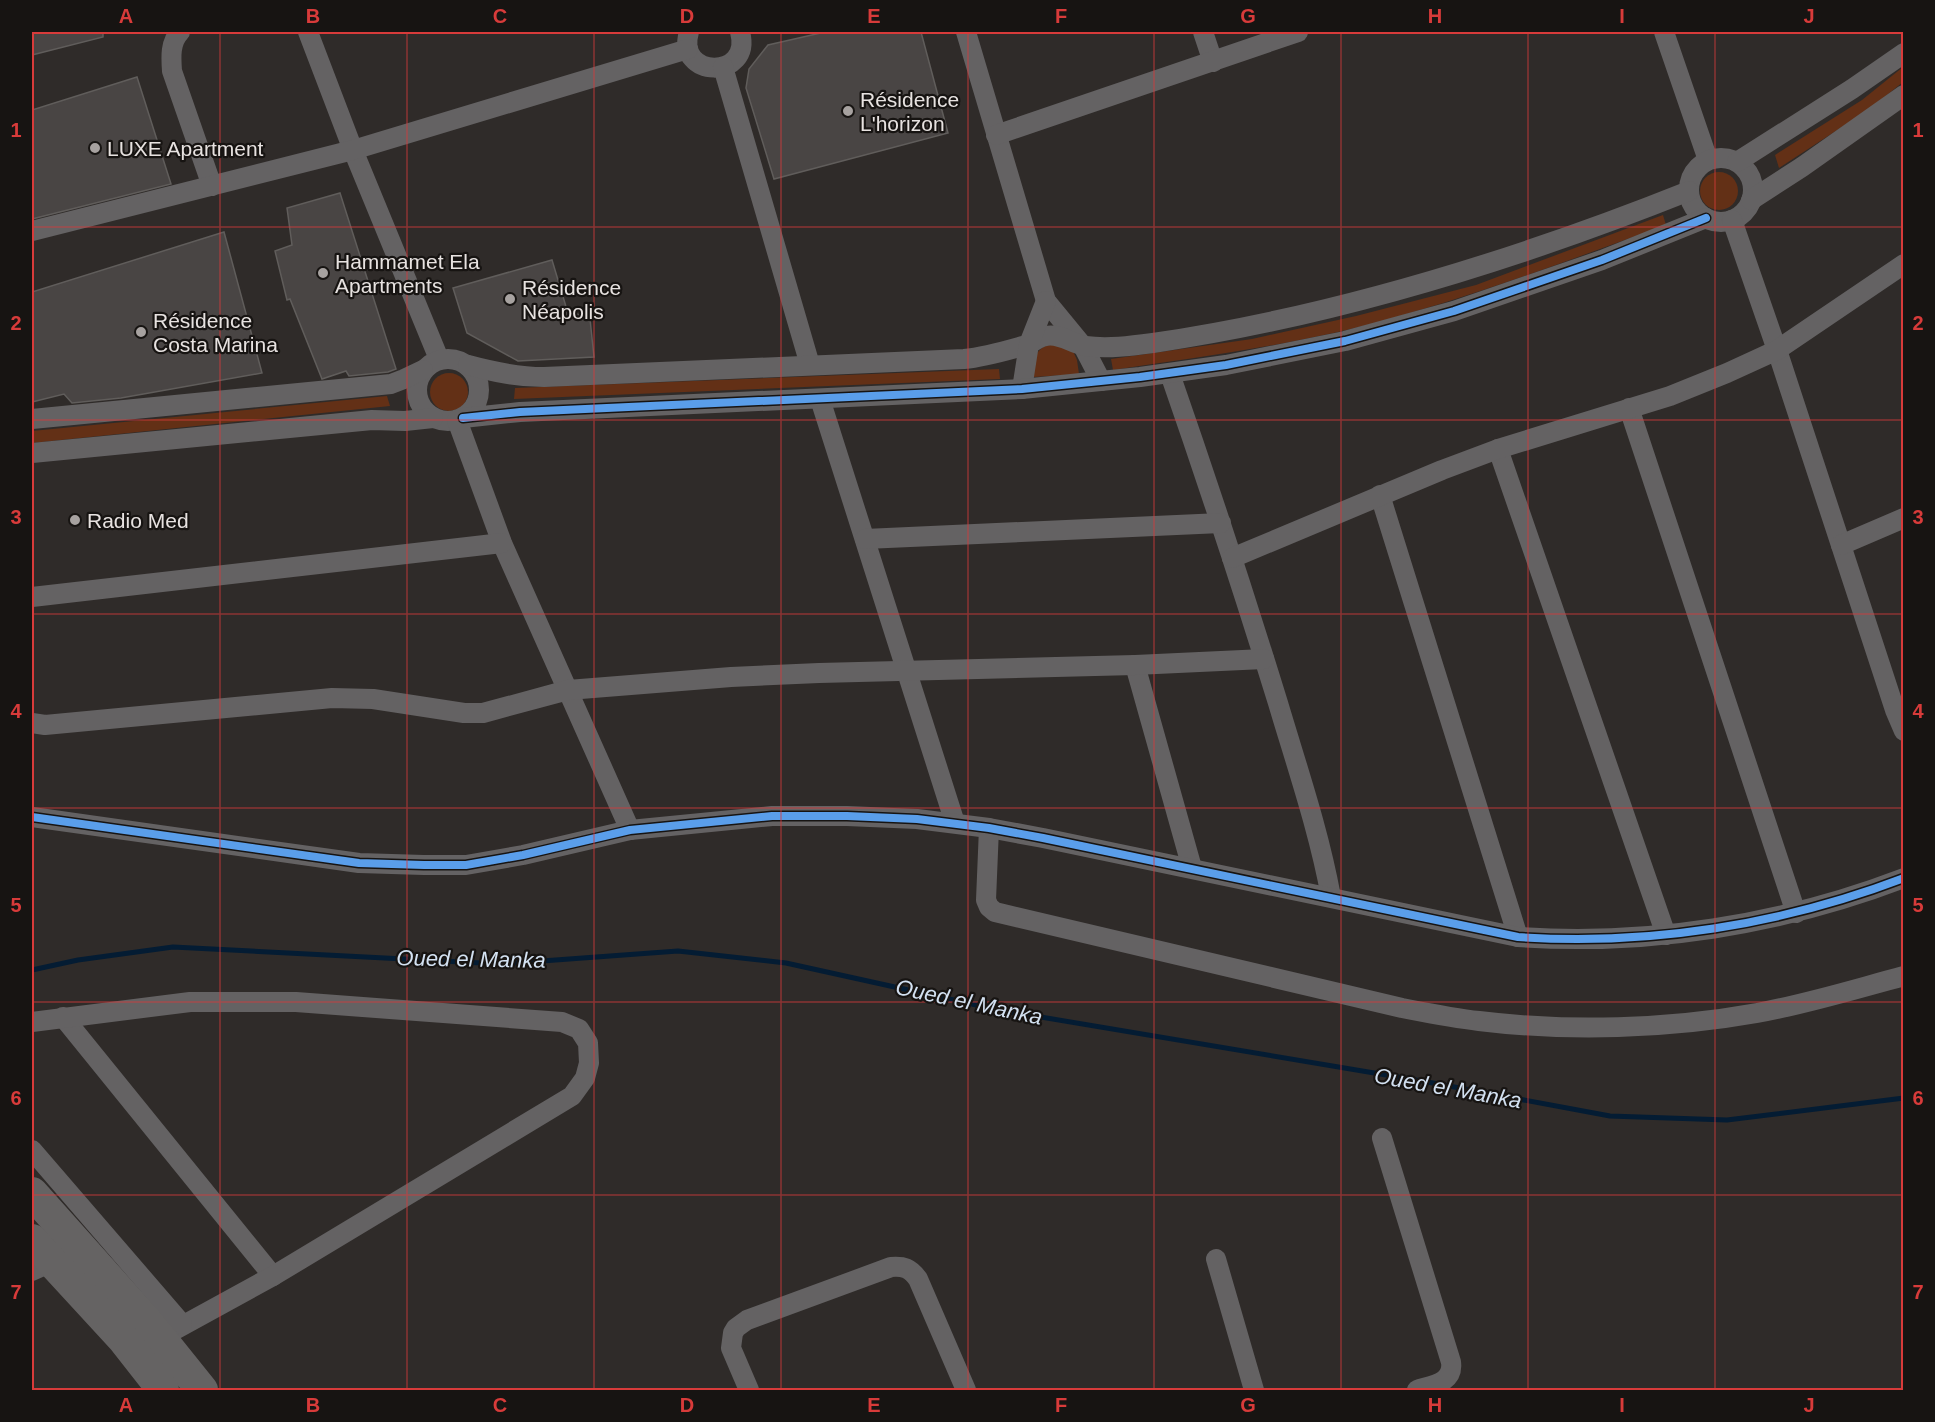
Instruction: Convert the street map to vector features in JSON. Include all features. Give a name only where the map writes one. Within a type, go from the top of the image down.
[{"type":"main road","points":[[32,1193],[171,1331],[202,1390]]},
{"type":"main road","points":[[38,1258],[123,1339],[163,1390]]},
{"type":"street","points":[[180,32],[172,44],[172,71],[212,186]]},
{"type":"street","points":[[309,32],[431,364]]},
{"type":"street","points":[[32,231],[353,150],[688,40],[693,58],[702,65],[712,68],[723,67],[737,56],[744,32]]},
{"type":"street","points":[[966,32],[1046,301],[1083,346],[1101,381]]},
{"type":"street","points":[[1203,32],[1213,62]]},
{"type":"street","points":[[996,135],[1298,32]]},
{"type":"street","points":[[1664,32],[1708,160]]},
{"type":"street","points":[[1737,162],[1904,53]]},
{"type":"street","points":[[723,67],[810,365]]},
{"type":"street","points":[[1751,200],[1904,95]]},
{"type":"street","points":[[1723,158],[1737,162],[1751,178],[1753,189],[1747,208],[1732,220],[1719,222],[1706,218],[1697,211],[1692,202],[1689,191],[1691,179],[1698,168],[1708,160],[1723,158]]},
{"type":"street","points":[[32,419],[383,385],[404,380],[431,364],[449,358],[501,374],[544,377],[964,359],[990,355],[1029,344],[1048,335],[1058,336],[1083,346],[1110,347],[1153,343],[1324,311],[1387,294],[1605,224],[1689,191]]},
{"type":"street","points":[[431,364],[418,380],[416,391],[418,402],[424,411],[441,421],[520,412],[1022,389],[1170,374],[1345,341],[1454,311],[1602,260],[1706,218]]},
{"type":"street","points":[[1732,220],[1841,545],[1899,708],[1904,731]]},
{"type":"street","points":[[1232,558],[1380,495],[1498,449],[1702,383],[1777,350],[1904,264]]},
{"type":"street","points":[[1022,389],[1029,344],[1046,301]]},
{"type":"street","points":[[460,419],[472,410],[478,399],[479,386],[476,375],[468,365]]},
{"type":"street","points":[[1170,374],[1221,523],[1313,818],[1326,869],[1330,897]]},
{"type":"street","points":[[820,399],[955,823]]},
{"type":"street","points":[[1629,408],[1796,913]]},
{"type":"street","points":[[32,453],[372,420],[405,421],[434,418]]},
{"type":"street","points":[[460,419],[502,543],[630,830]]},
{"type":"street","points":[[1498,449],[1666,935]]},
{"type":"street","points":[[1380,495],[1518,937]]},
{"type":"street","points":[[1841,545],[1904,518]]},
{"type":"street","points":[[866,539],[1221,523]]},
{"type":"street","points":[[32,597],[502,543]]},
{"type":"street","points":[[32,723],[45,725],[332,698],[373,699],[465,713],[483,713],[568,690],[731,677],[1264,659]]},
{"type":"street","points":[[1135,665],[1192,868]]},
{"type":"street","points":[[32,817],[359,863],[424,865],[466,865],[523,855],[630,830],[772,816],[917,819],[989,828],[1518,937],[1560,940],[1666,935],[1728,927],[1796,913],[1904,878]]},
{"type":"street","points":[[989,828],[986,900],[995,912],[1444,1016],[1535,1026],[1620,1026],[1675,1023],[1759,1013],[1904,976]]},
{"type":"street","points":[[32,1022],[190,1002],[296,1002],[562,1022],[579,1029],[588,1043],[589,1063],[585,1078],[572,1096],[273,1276],[171,1331],[32,1150]]},
{"type":"street","points":[[63,1017],[273,1276]]},
{"type":"street","points":[[1382,1138],[1452,1367],[1452,1372],[1446,1380],[1417,1390]]},
{"type":"street","points":[[1216,1259],[1254,1390]]},
{"type":"street","points":[[749,1390],[731,1348],[736,1328],[747,1320],[819,1292],[899,1266],[908,1267],[918,1279],[966,1390]]},
{"type":"shaded area","points":[[1903,67],[1903,82],[1871,108],[1779,168],[1775,155],[1862,100]]},
{"type":"shaded area","points":[[1719,172],[1733,177],[1738,191],[1733,205],[1719,210],[1705,205],[1700,191],[1705,177]]},
{"type":"shaded area","points":[[1663,215],[1666,225],[1514,280],[1359,327],[1236,352],[1113,370],[1111,359],[1252,339],[1356,316],[1476,285]]},
{"type":"shaded area","points":[[1053,343],[1073,351],[1079,374],[1034,377],[1033,365],[1038,352]]},
{"type":"shaded area","points":[[999,369],[1000,379],[514,399],[515,388]]},
{"type":"shaded area","points":[[449,373],[462,379],[468,392],[462,405],[449,411],[436,405],[430,392],[436,379]]},
{"type":"shaded area","points":[[387,396],[390,406],[32,443],[32,431]]},
{"type":"building","points":[[32,32],[103,32],[103,37],[32,55]]},
{"type":"building","name":"Résidence L'horizon","points":[[825,32],[921,32],[948,133],[774,179],[746,88],[749,69],[768,45]]},
{"type":"building","name":"LUXE Apartment","points":[[137,77],[171,184],[32,219],[32,110]]},
{"type":"building","name":"Hammamet Ela Apartments","points":[[340,193],[396,369],[349,376],[346,371],[322,379],[290,299],[287,300],[275,251],[292,245],[287,208]]},
{"type":"building","name":"Résidence Costa Marina","points":[[224,232],[262,373],[121,398],[72,403],[64,394],[32,402],[32,292]]},
{"type":"building","name":"Résidence Néapolis","points":[[552,260],[567,310],[590,319],[594,357],[518,361],[467,333],[453,288]]},
{"type":"waterway","name":"Oued el Manka","points":[[32,970],[78,960],[173,947],[501,964],[678,951],[786,963],[999,1010],[1422,1081],[1610,1116],[1727,1120],[1904,1098]]},
{"type":"cycle path","points":[[463,418],[520,412],[1022,389],[1140,377],[1226,365],[1345,341],[1454,311],[1602,260],[1706,218]]},
{"type":"cycle path","points":[[32,817],[359,863],[424,865],[466,865],[523,855],[630,830],[772,816],[917,819],[989,828],[1043,838],[1518,937],[1567,939],[1665,935],[1762,920],[1810,908],[1904,878]]},
{"type":"place","name":"Résidence L'horizon","points":[[848,111]]},
{"type":"place","name":"LUXE Apartment","points":[[95,148]]},
{"type":"place","name":"Hammamet Ela Apartments","points":[[323,273]]},
{"type":"place","name":"Résidence Néapolis","points":[[510,299]]},
{"type":"place","name":"Résidence Costa Marina","points":[[141,332]]},
{"type":"place","name":"Radio Med","points":[[75,520]]}]
